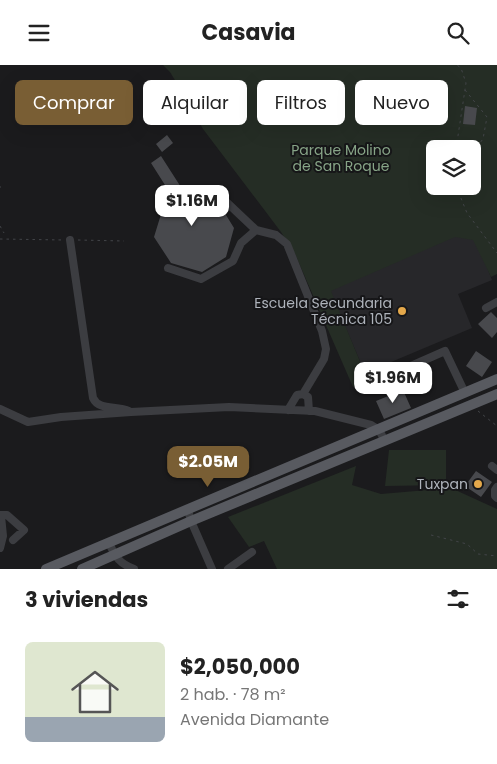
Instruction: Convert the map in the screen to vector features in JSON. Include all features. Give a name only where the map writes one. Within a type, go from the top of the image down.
[{"type":"main road","points":[[46,569],[497,379]]},
{"type":"main road","points":[[82,569],[191,521],[497,393]]},
{"type":"main road","points":[[436,405],[441,417]]},
{"type":"street","points":[[196,191],[220,196],[256,230],[276,235],[287,243],[322,331],[326,349],[324,359],[302,394],[297,395],[288,410]]},
{"type":"street","points":[[168,268],[201,279],[234,261],[241,243],[256,230]]},
{"type":"street","points":[[70,240],[93,398],[100,406],[122,407],[131,412]]},
{"type":"street","points":[[486,307],[497,302]]},
{"type":"street","points":[[404,369],[445,351],[465,393]]},
{"type":"street","points":[[302,394],[308,397],[309,411]]},
{"type":"street","points":[[0,409],[28,423],[61,417],[229,407],[309,411],[371,425],[379,429],[385,441]]},
{"type":"street","points":[[496,497],[495,490],[497,487]]},
{"type":"street","points":[[188,510],[212,569]]},
{"type":"street","points":[[0,548],[3,536],[0,516],[7,515],[24,530],[13,540]]},
{"type":"street","points":[[109,543],[123,565],[134,569]]},
{"type":"street","points":[[228,569],[252,552]]},
{"type":"path","points":[[457,65],[461,68],[466,83],[457,140]]},
{"type":"path","points":[[465,90],[487,117],[481,142]]},
{"type":"path","points":[[460,195],[467,213],[497,253]]},
{"type":"path","points":[[0,226],[4,233]]},
{"type":"path","points":[[0,239],[124,241]]},
{"type":"path","points":[[471,405],[497,427]]},
{"type":"path","points":[[431,535],[467,544],[478,554],[497,556]]},
{"type":"shaded area","name":"Escuela Secundaria Técnica 105","points":[[471,228],[492,280],[458,294],[472,328],[365,373],[329,288]]},
{"type":"green space","name":"Parque Molino de San Roque","points":[[163,65],[497,65],[497,274],[491,277],[473,240],[455,237],[331,291],[368,381],[353,387],[295,254],[281,232],[201,125],[247,125],[247,80],[175,80]]},
{"type":"green space","points":[[389,450],[446,450],[446,485],[385,486]]},
{"type":"green space","points":[[356,466],[352,485],[381,494],[451,488],[497,509],[497,569],[277,569],[264,541],[249,547],[228,517]]},
{"type":"building","points":[[465,106],[477,108],[475,125],[463,124]]},
{"type":"building","points":[[167,135],[173,143],[162,152],[156,144]]},
{"type":"building","points":[[161,156],[186,195],[218,202],[234,228],[226,257],[202,272],[171,263],[154,237],[162,211],[177,203],[168,190],[169,186],[165,185],[151,163]]},
{"type":"building","points":[[491,312],[497,318],[497,332],[492,338],[478,324]]},
{"type":"building","points":[[476,351],[492,362],[482,377],[466,366]]},
{"type":"building","points":[[403,390],[411,408],[384,419],[376,401]]},
{"type":"building","name":"Tuxpan","points":[[476,471],[492,482],[481,497],[465,486]]},
{"type":"place","name":"Escuela Secundaria Técnica 105","points":[[402,311]]},
{"type":"place","name":"Tuxpan","points":[[478,484]]}]
